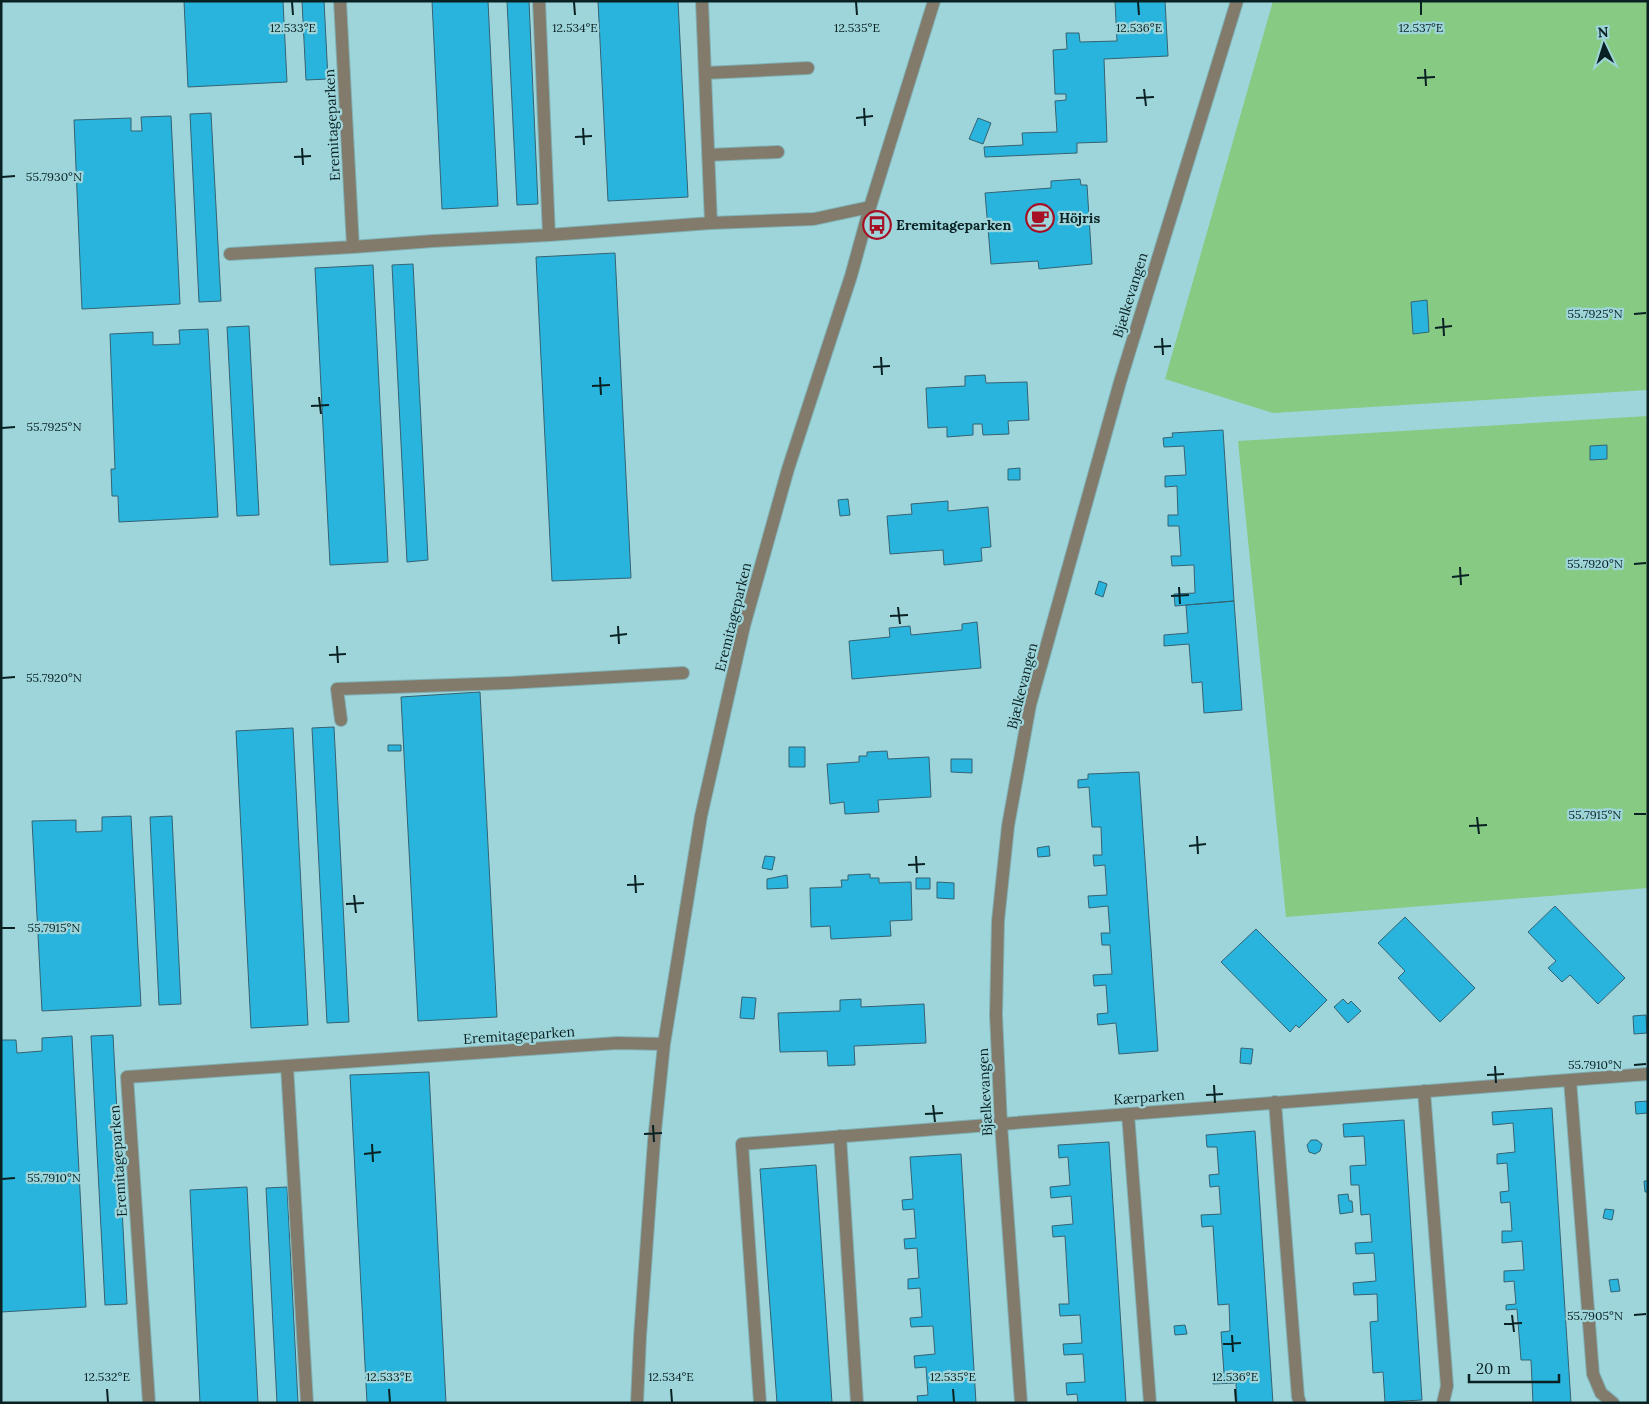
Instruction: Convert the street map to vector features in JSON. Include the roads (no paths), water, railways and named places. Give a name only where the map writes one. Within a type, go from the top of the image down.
[{"type":"street","name":"Eremitageparken","points":[[340,1],[353,247]]},
{"type":"street","points":[[538,1],[549,235]]},
{"type":"street","points":[[702,1],[711,223]]},
{"type":"street","name":"Eremitageparken","points":[[637,1403],[652,1171],[664,1044],[701,816],[744,626],[788,469],[851,276],[870,207],[934,1]]},
{"type":"street","name":"Bjælkevangen","points":[[1021,1403],[1001,1124],[996,1015],[998,922],[1008,826],[1030,705],[1120,382],[1237,1]]},
{"type":"street","points":[[704,72],[808,68]]},
{"type":"street","points":[[708,155],[778,152]]},
{"type":"street","points":[[230,254],[549,235],[711,223],[814,219],[870,207]]},
{"type":"street","points":[[342,720],[337,689],[508,683],[683,673]]},
{"type":"street","name":"Eremitageparken","points":[[149,1403],[127,1077],[617,1043],[664,1044]]},
{"type":"street","points":[[287,1066],[307,1403]]},
{"type":"street","name":"Kærparken","points":[[760,1403],[742,1144],[1648,1074]]},
{"type":"street","points":[[1570,1080],[1593,1374],[1601,1393],[1613,1403]]},
{"type":"street","points":[[1424,1091],[1447,1386],[1443,1403]]},
{"type":"street","points":[[1275,1102],[1300,1403]]},
{"type":"street","points":[[1128,1114],[1150,1403]]},
{"type":"street","points":[[840,1136],[857,1403]]},
{"type":"place","name":"Höjris","points":[[1040,218]]},
{"type":"place","name":"Eremitageparken","points":[[877,225]]}]
